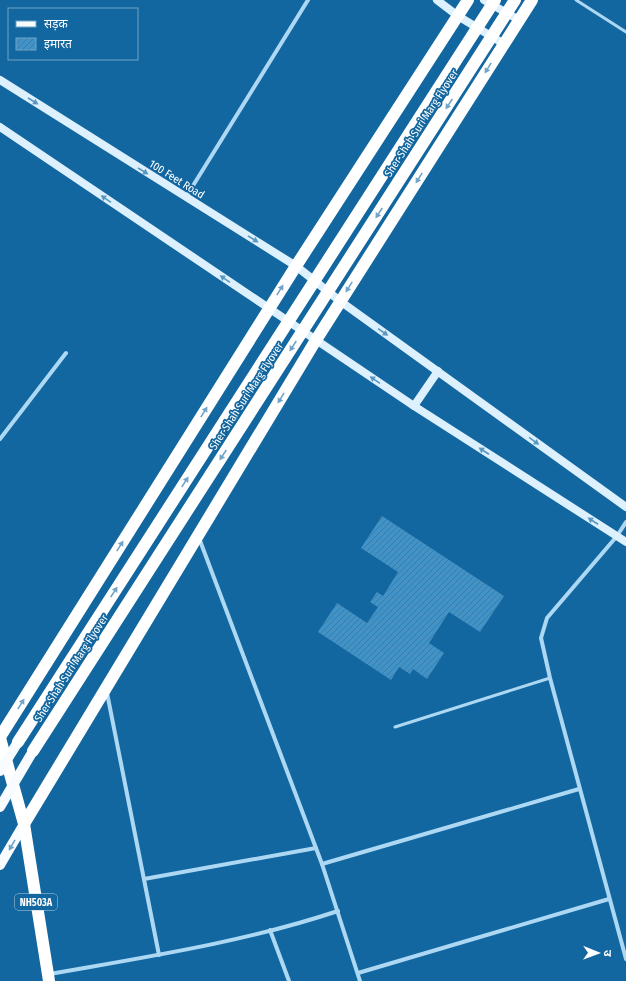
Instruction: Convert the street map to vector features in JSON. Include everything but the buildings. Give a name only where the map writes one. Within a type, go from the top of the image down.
[{"type":"highway","points":[[0,737],[269,308],[468,0]]},
{"type":"highway","name":"Sher Shah Suri Marg Flyover","points":[[18,742],[495,0]]},
{"type":"highway","name":"Sher Shah Suri Marg Flyover","points":[[34,751],[515,0]]},
{"type":"highway","points":[[24,824],[340,301],[532,0]]},
{"type":"highway","name":"NH503A","points":[[0,737],[24,824],[48,978]]},
{"type":"main road","name":"Sher Shah Suri Marg Flyover","points":[[0,771],[18,742]]},
{"type":"main road","name":"Sher Shah Suri Marg Flyover","points":[[0,807],[34,751]]},
{"type":"main road","points":[[0,866],[24,824]]},
{"type":"street","points":[[185,198],[308,0]]},
{"type":"street","points":[[437,0],[458,16],[504,44]]},
{"type":"street","points":[[484,0],[520,20]]},
{"type":"street","name":"100 Feet Road","points":[[0,80],[185,198],[296,266],[340,301],[626,507]]},
{"type":"street","points":[[0,127],[414,406],[626,542]]},
{"type":"street","points":[[0,439],[66,353]]},
{"type":"street","points":[[414,406],[438,371]]},
{"type":"street","points":[[626,522],[617,536],[547,618],[541,638],[579,789],[626,960]]},
{"type":"street","points":[[198,536],[322,864],[360,981]]},
{"type":"street","points":[[106,688],[159,955]]},
{"type":"street","points":[[322,864],[579,789]]},
{"type":"street","points":[[144,879],[316,848]]},
{"type":"street","points":[[358,973],[609,900]]},
{"type":"street","points":[[48,978],[270,930],[338,911]]},
{"type":"street","points":[[270,930],[289,981]]},
{"type":"lane","points":[[576,0],[626,32]]},
{"type":"lane","points":[[395,727],[550,678]]}]
